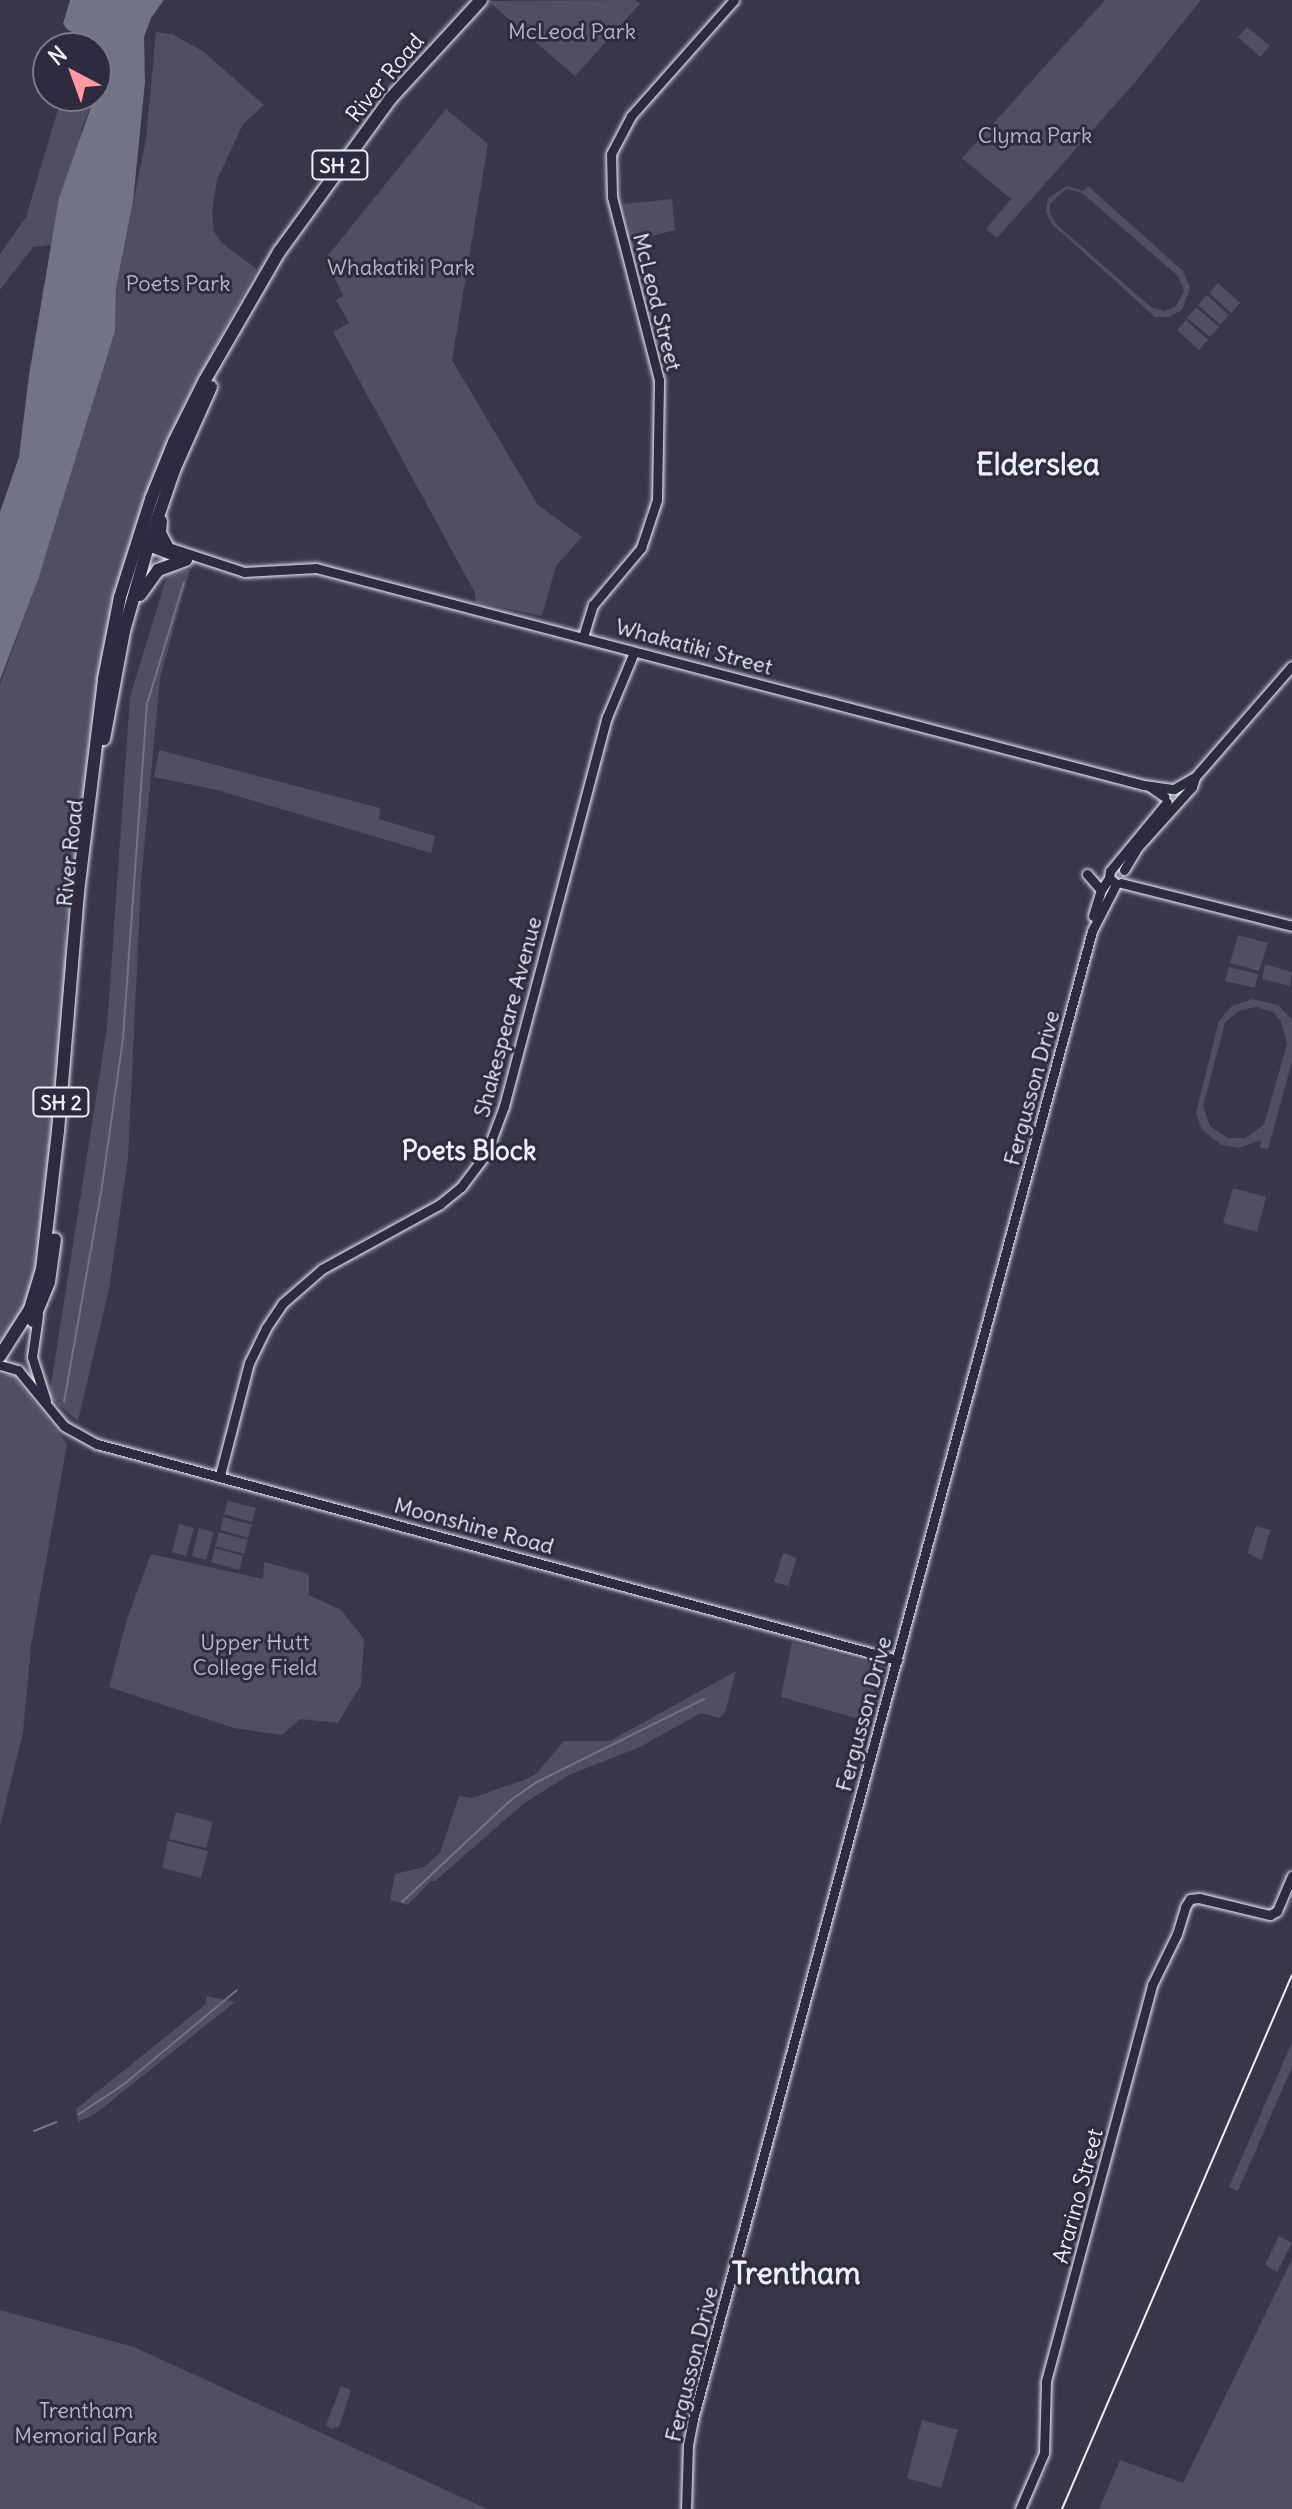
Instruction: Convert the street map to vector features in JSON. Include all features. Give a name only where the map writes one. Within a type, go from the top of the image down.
[{"type":"highway","name":"River Road","points":[[0,1365],[38,1312],[52,1267],[81,930],[114,627],[132,555],[151,499],[186,420],[279,252],[343,161],[412,74],[481,0]]},
{"type":"highway","name":"River Road","points":[[148,546],[183,450],[225,350]]},
{"type":"highway","points":[[106,703],[138,557],[148,546],[146,532],[186,420]]},
{"type":"highway","points":[[167,546],[160,526],[183,450]]},
{"type":"highway","points":[[106,703],[143,588],[158,570],[186,560]]},
{"type":"highway","name":"River Road","points":[[0,1356],[30,1309],[45,1254],[78,892],[106,703]]},
{"type":"street","name":"McLeod Street","points":[[583,637],[596,599],[641,548],[657,500],[659,380],[612,197],[611,154],[631,116],[734,0]]},
{"type":"street","name":"Whakatiki Street","points":[[148,546],[156,543],[167,546],[227,568]]},
{"type":"street","name":"Whakatiki Street","points":[[148,546],[186,560],[258,574],[301,566],[316,568],[1149,786],[1172,796]]},
{"type":"street","name":"Shakespeare Avenue","points":[[220,1475],[249,1363],[260,1337],[283,1303],[322,1269],[440,1204],[461,1187],[486,1154],[508,1092],[610,706],[634,652]]},
{"type":"street","points":[[1115,882],[1172,796],[1195,777],[1292,666]]},
{"type":"street","points":[[1115,882],[1121,870]]},
{"type":"street","points":[[1121,870],[1141,886]]},
{"type":"street","points":[[1087,874],[1101,890]]},
{"type":"street","points":[[1115,882],[1292,926]]},
{"type":"street","name":"Fergusson Drive","points":[[686,2509],[692,2422],[1101,890],[1115,882]]},
{"type":"street","name":"Fergusson Drive","points":[[1092,931],[1115,882]]},
{"type":"street","points":[[38,1312],[32,1357],[37,1380],[50,1412]]},
{"type":"street","name":"Moonshine Road","points":[[0,1365],[18,1370],[50,1412],[70,1431],[88,1441],[897,1660]]},
{"type":"street","name":"Ararino Street","points":[[1020,2509],[1044,2453],[1046,2381],[1152,1985],[1177,1934],[1185,1907],[1193,1898],[1270,1915],[1277,1911],[1292,1876]]},
{"type":"green space","name":"McLeod Park","points":[[635,0],[640,4],[575,76],[488,1]]},
{"type":"green space","name":"Clyma Park","points":[[1105,0],[1201,0],[1136,81],[997,238],[986,229],[1011,199],[962,158]]},
{"type":"green space","points":[[1247,27],[1270,46],[1260,57],[1238,37]]},
{"type":"green space","name":"Poets Park","points":[[156,32],[172,34],[204,52],[264,105],[243,124],[217,180],[212,211],[214,232],[223,244],[257,269],[191,392],[166,447],[120,577],[89,739],[74,885],[65,922],[66,977],[48,1185],[35,1282],[26,1309],[0,1349],[0,684],[38,580],[115,331],[116,288],[146,139]]},
{"type":"green space","name":"Whakatiki Park","points":[[446,109],[488,144],[452,360],[538,505],[582,537],[556,566],[542,616],[476,602],[475,593],[333,332],[349,323],[336,300],[343,296],[326,258]]},
{"type":"green space","points":[[57,112],[88,112],[58,244],[33,247],[0,290],[0,254],[26,217]]},
{"type":"green space","points":[[1067,186],[1083,191],[1088,186],[1183,271],[1190,288],[1182,310],[1169,317],[1155,317],[1051,223],[1046,211],[1048,198]],"holes":[[[1066,189],[1082,193],[1178,276],[1184,291],[1176,306],[1164,311],[1151,307],[1056,224],[1050,213],[1050,204]]]},
{"type":"green space","points":[[672,199],[675,230],[633,241],[624,204]]},
{"type":"green space","points":[[1218,283],[1240,303],[1231,313],[1209,293]]},
{"type":"green space","points":[[1207,295],[1229,315],[1220,325],[1198,305]]},
{"type":"green space","points":[[1196,307],[1219,327],[1210,337],[1187,318]]},
{"type":"green space","points":[[1186,320],[1208,340],[1199,350],[1177,330]]},
{"type":"green space","points":[[190,570],[160,678],[141,882],[128,1158],[109,1289],[78,1421],[49,1397],[107,1028],[130,697],[168,572]]},
{"type":"green space","points":[[159,750],[380,808],[379,819],[435,836],[431,853],[217,790],[154,777]]},
{"type":"green space","points":[[1238,935],[1268,943],[1259,971],[1230,963]]},
{"type":"green space","points":[[1265,964],[1292,972],[1290,986],[1262,979]]},
{"type":"green space","points":[[1229,967],[1258,974],[1255,988],[1225,981]]},
{"type":"green space","points":[[1252,999],[1278,1005],[1292,1020],[1292,1062],[1268,1149],[1260,1148],[1261,1140],[1239,1148],[1221,1145],[1202,1130],[1196,1113],[1219,1021],[1232,1006]],"holes":[[[1256,1007],[1273,1012],[1281,1021],[1287,1044],[1264,1125],[1245,1138],[1228,1138],[1210,1126],[1203,1106],[1225,1023],[1238,1011]]]},
{"type":"green space","points":[[1233,1188],[1266,1197],[1257,1232],[1223,1223]]},
{"type":"green space","points":[[12,1374],[67,1444],[31,1646],[23,1733],[0,1826],[0,1375]]},
{"type":"green space","points":[[228,1501],[256,1508],[252,1522],[224,1514]]},
{"type":"green space","points":[[223,1517],[252,1525],[248,1538],[220,1530]]},
{"type":"green space","points":[[179,1524],[194,1528],[186,1556],[172,1552]]},
{"type":"green space","points":[[1256,1526],[1270,1530],[1262,1560],[1247,1553]]},
{"type":"green space","points":[[199,1528],[214,1532],[206,1560],[192,1556]]},
{"type":"green space","points":[[219,1532],[248,1540],[244,1554],[215,1546]]},
{"type":"green space","points":[[215,1548],[243,1556],[239,1570],[211,1562]]},
{"type":"green space","points":[[783,1553],[797,1558],[788,1586],[774,1582]]},
{"type":"green space","name":"Upper Hutt College Field","points":[[151,1554],[263,1579],[264,1562],[309,1574],[309,1595],[341,1610],[364,1639],[361,1685],[338,1723],[300,1719],[282,1735],[234,1728],[109,1687],[127,1619]]},
{"type":"green space","points":[[792,1642],[886,1667],[879,1692],[874,1690],[873,1694],[877,1696],[870,1722],[781,1697]]},
{"type":"green space","points":[[736,1671],[725,1712],[720,1718],[701,1713],[640,1747],[569,1775],[523,1804],[435,1881],[431,1881],[408,1905],[390,1900],[395,1874],[424,1867],[440,1853],[459,1796],[472,1798],[524,1780],[536,1774],[564,1741],[610,1741]]},
{"type":"green space","points":[[176,1812],[213,1822],[206,1848],[169,1839]]},
{"type":"green space","points":[[168,1841],[208,1851],[201,1878],[162,1868]]},
{"type":"green space","points":[[207,1996],[235,2002],[95,2114],[78,2122],[76,2109],[205,2005]]},
{"type":"green space","points":[[1292,2042],[1292,2067],[1238,2191],[1229,2187]]},
{"type":"green space","points":[[1279,2236],[1292,2243],[1277,2272],[1265,2265]]},
{"type":"green space","points":[[1292,2259],[1292,2509],[1099,2509],[1120,2460],[1183,2483]]},
{"type":"green space","name":"Trentham Memorial Park","points":[[0,2310],[134,2347],[487,2509],[0,2509]]},
{"type":"green space","points":[[341,2386],[351,2390],[339,2427],[331,2429],[326,2425]]},
{"type":"green space","points":[[922,2420],[958,2430],[941,2488],[907,2478]]},
{"type":"water","points":[[70,0],[164,0],[151,18],[144,37],[145,82],[133,202],[116,288],[115,331],[38,580],[0,680],[0,512],[19,457],[29,375],[59,198],[89,112],[112,112],[112,32],[72,32],[63,24]]},
{"type":"waterway","points":[[64,1402],[101,1193],[123,1038],[147,704],[184,582]]},
{"type":"waterway","points":[[402,1902],[511,1800],[535,1783],[704,1699]]},
{"type":"waterway","points":[[79,2114],[123,2085],[237,1990]]},
{"type":"waterway","points":[[34,2131],[56,2122]]},
{"type":"railway","points":[[1062,2509],[1292,1975]]},
{"type":"district","name":"Elderslea","points":[[1038,464]]},
{"type":"district","name":"Poets Block","points":[[469,1151]]},
{"type":"district","name":"Trentham","points":[[796,2273]]}]
